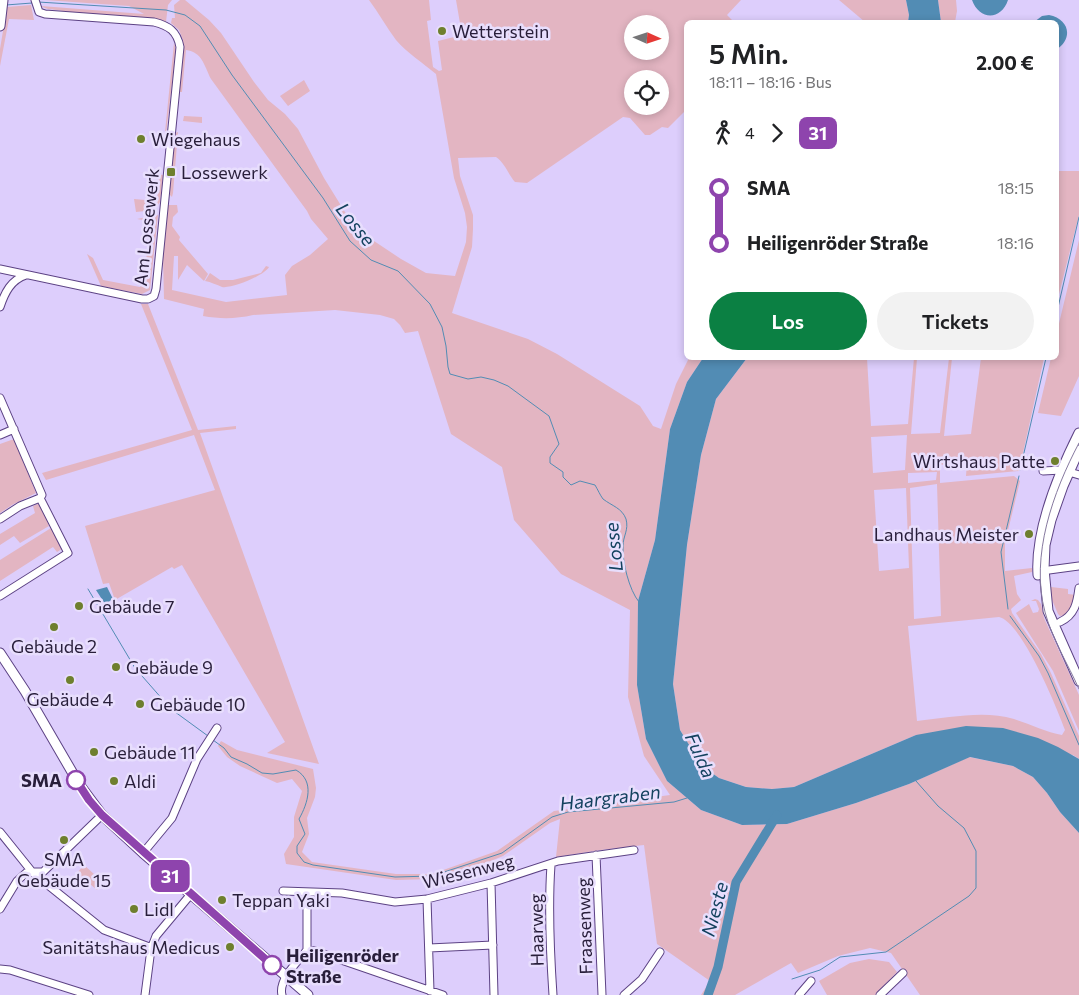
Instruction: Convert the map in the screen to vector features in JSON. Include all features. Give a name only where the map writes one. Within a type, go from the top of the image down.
[{"type":"main road","points":[[0,26],[3,0]]},
{"type":"main road","points":[[1079,433],[1066,470],[1046,516],[1038,550],[1039,585],[1046,599],[1048,611],[1056,631],[1079,681]]},
{"type":"main road","points":[[1066,470],[1079,450]]},
{"type":"main road","points":[[1,657],[25,691],[79,784],[102,815],[143,853],[308,995]]},
{"type":"street","name":"Am Lossewerk","points":[[26,274],[142,299],[154,296],[180,47],[178,37],[168,26],[154,22],[45,14],[39,12],[36,4]]},
{"type":"street","points":[[0,269],[26,274]]},
{"type":"street","points":[[0,307],[6,291],[13,281],[26,274]]},
{"type":"street","points":[[0,398],[42,495],[40,498],[68,552],[0,596]]},
{"type":"street","points":[[0,435],[14,429]]},
{"type":"street","points":[[1042,471],[1066,470],[1079,475]]},
{"type":"street","points":[[0,519],[20,506],[40,498]]},
{"type":"street","points":[[1049,570],[1079,566]]},
{"type":"street","points":[[1060,622],[1069,617],[1074,611],[1079,588]]},
{"type":"street","points":[[143,853],[172,818],[197,758],[216,731]]},
{"type":"street","points":[[0,909],[17,880],[27,872],[43,872],[102,815]]},
{"type":"street","points":[[0,832],[34,872],[104,930],[152,948]]},
{"type":"street","name":"Wiesenweg","points":[[283,891],[342,893],[395,902],[427,898],[491,882],[551,865],[558,861],[634,850]]},
{"type":"street","name":"Fraasenweg","points":[[596,855],[602,995]]},
{"type":"street","name":"Haarweg","points":[[551,865],[549,913],[553,995]]},
{"type":"street","points":[[491,882],[494,995]]},
{"type":"street","points":[[282,995],[280,990],[286,977],[307,950],[307,893]]},
{"type":"street","points":[[145,995],[152,948],[156,936],[190,894]]},
{"type":"street","points":[[427,898],[430,991]]},
{"type":"street","points":[[429,948],[493,945]]},
{"type":"street","points":[[307,950],[315,951],[443,995]]},
{"type":"street","points":[[624,995],[642,979],[660,952]]},
{"type":"street","points":[[0,969],[10,970],[89,995]]},
{"type":"street","points":[[880,995],[903,973]]},
{"type":"street","points":[[799,995],[811,981]]},
{"type":"shaded area","points":[[45,0],[172,0],[168,5],[166,22],[140,18],[88,15],[41,6],[144,14],[129,6]]},
{"type":"shaded area","points":[[180,0],[185,0],[221,33],[268,100],[285,114],[298,129],[324,178],[353,225],[401,259],[426,273],[455,276],[466,242],[467,227],[465,213],[454,178],[436,74],[400,45],[369,0],[429,0],[431,20],[427,21],[433,67],[439,71],[442,70],[438,41],[462,35],[456,0],[741,0],[727,15],[732,20],[684,20],[684,112],[668,128],[662,127],[650,135],[645,135],[630,118],[623,117],[527,183],[515,182],[502,162],[496,157],[458,158],[460,176],[473,215],[473,229],[472,247],[452,313],[528,339],[557,354],[640,406],[653,426],[661,429],[676,384],[688,360],[702,360],[687,382],[670,429],[655,540],[638,601],[637,685],[646,739],[667,781],[701,810],[742,825],[787,824],[856,803],[909,784],[969,757],[1013,766],[1033,777],[1079,833],[1079,995],[920,995],[891,953],[870,948],[838,956],[798,973],[791,963],[735,995],[701,995],[710,981],[657,944],[644,845],[556,857],[560,819],[550,823],[503,856],[478,866],[433,879],[396,880],[286,864],[284,854],[294,837],[294,817],[302,791],[292,779],[277,783],[240,766],[227,757],[218,746],[221,741],[237,750],[313,769],[316,788],[315,797],[307,818],[309,834],[302,852],[312,862],[396,874],[432,874],[497,851],[554,811],[670,795],[644,756],[628,697],[630,610],[561,574],[514,520],[502,467],[451,434],[418,331],[405,333],[394,319],[380,315],[335,310],[234,318],[209,317],[203,316],[204,309],[164,299],[163,257],[168,205],[177,205],[178,212],[173,217],[172,226],[180,237],[179,240],[208,274],[204,281],[187,265],[178,280],[178,256],[174,256],[172,290],[226,302],[287,295],[285,275],[292,266],[310,255],[328,239],[311,219],[211,79],[202,60],[196,53],[191,51],[186,50],[182,92],[179,92],[183,40],[179,30],[171,23],[172,18],[175,18],[174,5]]},
{"type":"shaded area","points":[[839,0],[906,0],[908,20],[863,20]]},
{"type":"shaded area","points":[[938,0],[956,0],[955,20],[941,20]]},
{"type":"shaded area","points":[[31,5],[34,20],[9,19],[0,66],[0,49],[7,7]]},
{"type":"shaded area","points":[[174,43],[176,50],[166,134],[165,132]]},
{"type":"shaded area","points":[[304,80],[310,91],[288,106],[280,96]]},
{"type":"shaded area","points":[[184,116],[202,117],[202,123],[183,121]]},
{"type":"shaded area","points":[[178,132],[172,197],[168,193],[175,133]]},
{"type":"shaded area","points":[[1059,171],[1079,171],[1079,215],[1059,294]]},
{"type":"shaded area","points":[[138,172],[163,175],[160,202],[154,210],[136,212],[134,199],[157,201],[159,175]]},
{"type":"shaded area","points":[[158,215],[150,290],[142,294],[101,286],[87,254],[93,258],[103,280],[140,287],[144,282],[150,221],[137,219]]},
{"type":"shaded area","points":[[1079,240],[1079,376],[1061,416],[1038,413],[1051,360],[1059,360],[1059,323]]},
{"type":"shaded area","points":[[266,266],[269,267],[261,274],[233,286],[222,287],[205,281],[210,273],[220,280],[233,280],[261,273]]},
{"type":"shaded area","points":[[141,304],[148,304],[198,430],[236,426],[236,429],[200,433],[319,764],[267,753],[285,742],[182,565],[174,569],[172,567],[115,600],[109,583],[103,584],[85,526],[215,490],[194,435],[46,480],[42,473],[192,430]]},
{"type":"shaded area","points":[[745,360],[867,360],[871,426],[908,424],[914,360],[917,360],[911,434],[940,433],[949,360],[952,360],[944,436],[971,434],[981,360],[1044,360],[1019,471],[966,476],[967,462],[940,465],[940,483],[1014,476],[1020,481],[1005,543],[1005,571],[1032,568],[1032,572],[1014,576],[1017,594],[1021,600],[1011,609],[1050,671],[1079,736],[1079,759],[1073,755],[916,735],[794,787],[772,789],[746,787],[719,778],[702,766],[680,730],[673,684],[687,545],[701,455],[716,399]],"holes":[[[907,435],[905,470],[873,473],[871,437]],[[937,472],[936,480],[908,483],[908,473]],[[937,484],[941,616],[914,619],[910,488]],[[906,488],[909,568],[879,571],[874,490]],[[999,617],[1008,622],[1018,634],[1038,667],[1065,730],[1062,735],[1002,716],[978,715],[917,721],[908,626]]]},
{"type":"shaded area","points":[[14,439],[36,493],[0,513],[0,444]]},
{"type":"shaded area","points":[[40,503],[49,526],[20,543],[14,536],[0,545],[0,534],[35,513],[33,506]]},
{"type":"shaded area","points":[[51,528],[62,549],[57,552],[53,547],[0,581],[0,560]]},
{"type":"shaded area","points":[[1051,587],[1068,589],[1068,594],[1076,595],[1068,615],[1060,616],[1058,614],[1050,595]]},
{"type":"shaded area","points":[[1035,599],[1041,604],[1044,618],[1079,695],[1079,731],[1053,671],[1016,613],[1029,604],[1033,613],[1038,612],[1039,609],[1036,601],[1031,601]]},
{"type":"shaded area","points":[[84,865],[104,883],[97,890],[77,873]]},
{"type":"shaded area","points":[[869,959],[889,962],[897,972],[875,995],[827,995],[819,981],[850,963]]},
{"type":"water","points":[[906,0],[938,0],[941,20],[908,20]]},
{"type":"water","points":[[972,0],[1008,0],[1000,12],[990,15],[975,7]]},
{"type":"water","points":[[1042,16],[1056,17],[1065,25],[1067,35],[1059,48],[1059,20],[1037,20]]},
{"type":"water","points":[[702,360],[745,360],[716,399],[701,455],[687,545],[673,684],[680,730],[702,766],[719,778],[746,787],[772,789],[794,787],[916,735],[966,726],[1003,728],[1038,738],[1079,759],[1079,833],[1033,777],[1013,766],[970,757],[909,784],[856,803],[787,824],[742,825],[701,810],[667,781],[646,739],[637,685],[638,601],[655,540],[670,429],[687,382]]},
{"type":"water","points":[[107,587],[113,599],[105,604],[96,590]]},
{"type":"waterway","name":"Losse","points":[[38,2],[166,10],[185,15],[200,26],[232,75],[323,198],[350,241],[371,260],[398,271],[430,304],[442,327],[450,374],[468,379],[481,377],[494,380],[508,386],[549,416],[559,444],[550,457],[550,463],[563,472],[563,477],[571,485],[580,481],[595,485],[603,499],[619,510],[626,519],[627,526],[623,546],[625,567],[629,583],[639,602]]},
{"type":"waterway","name":"Losse","points":[[6,5],[32,3]]},
{"type":"waterway","points":[[1059,303],[1079,217]]},
{"type":"waterway","points":[[1020,470],[1046,360]]},
{"type":"waterway","points":[[1008,609],[1001,552],[1019,476]]},
{"type":"waterway","name":"Haargraben","points":[[88,589],[135,668],[171,709],[208,736]]},
{"type":"waterway","points":[[1010,616],[1039,656],[1079,745]]},
{"type":"waterway","name":"Haargraben","points":[[213,740],[224,748],[231,757],[262,773],[273,774],[296,770],[306,780],[308,786],[307,799],[299,819],[305,834],[297,846],[297,853],[304,862],[395,877],[432,876],[502,853],[552,817],[568,812],[674,802],[687,798]]},
{"type":"waterway","points":[[792,979],[820,970],[840,957],[886,952],[969,896],[976,888],[976,851],[964,828],[938,806],[916,781]]},
{"type":"waterway","name":"Nieste","points":[[708,995],[718,967],[736,882],[777,815]]},
{"type":"tram line","points":[[1079,443],[1069,462],[1053,503],[1042,547],[1040,569],[1041,591],[1048,622],[1079,689]]},
{"type":"bus line","name":"31","points":[[76,780],[102,815],[272,965]]},
{"type":"place","name":"Wetterstein","points":[[442,31]]},
{"type":"place","name":"Wiegehaus","points":[[141,139]]},
{"type":"place","name":"Lossewerk","points":[[171,172]]},
{"type":"place","name":"Wirtshaus Patte","points":[[1055,461]]},
{"type":"place","name":"Landhaus Meister","points":[[1029,534]]},
{"type":"place","name":"Gebäude 7","points":[[79,606]]},
{"type":"place","name":"Gebäude 2","points":[[54,627]]},
{"type":"place","name":"Gebäude 9","points":[[116,667]]},
{"type":"place","name":"Gebäude 4","points":[[70,680]]},
{"type":"place","name":"Gebäude 10","points":[[140,704]]},
{"type":"place","name":"Gebäude 11","points":[[94,752]]},
{"type":"place","name":"SMA","points":[[76,780]]},
{"type":"place","name":"Aldi","points":[[114,781]]},
{"type":"place","name":"SMA Gebäude 15","points":[[64,840]]},
{"type":"place","name":"Teppan Yaki","points":[[222,900]]},
{"type":"place","name":"Lidl","points":[[134,909]]},
{"type":"place","name":"Sanitätshaus Medicus","points":[[230,947]]},
{"type":"place","name":"Heiligenröder Straße","points":[[272,965]]},
{"type":"water label","name":"Fulda","points":[[701,755]]}]
